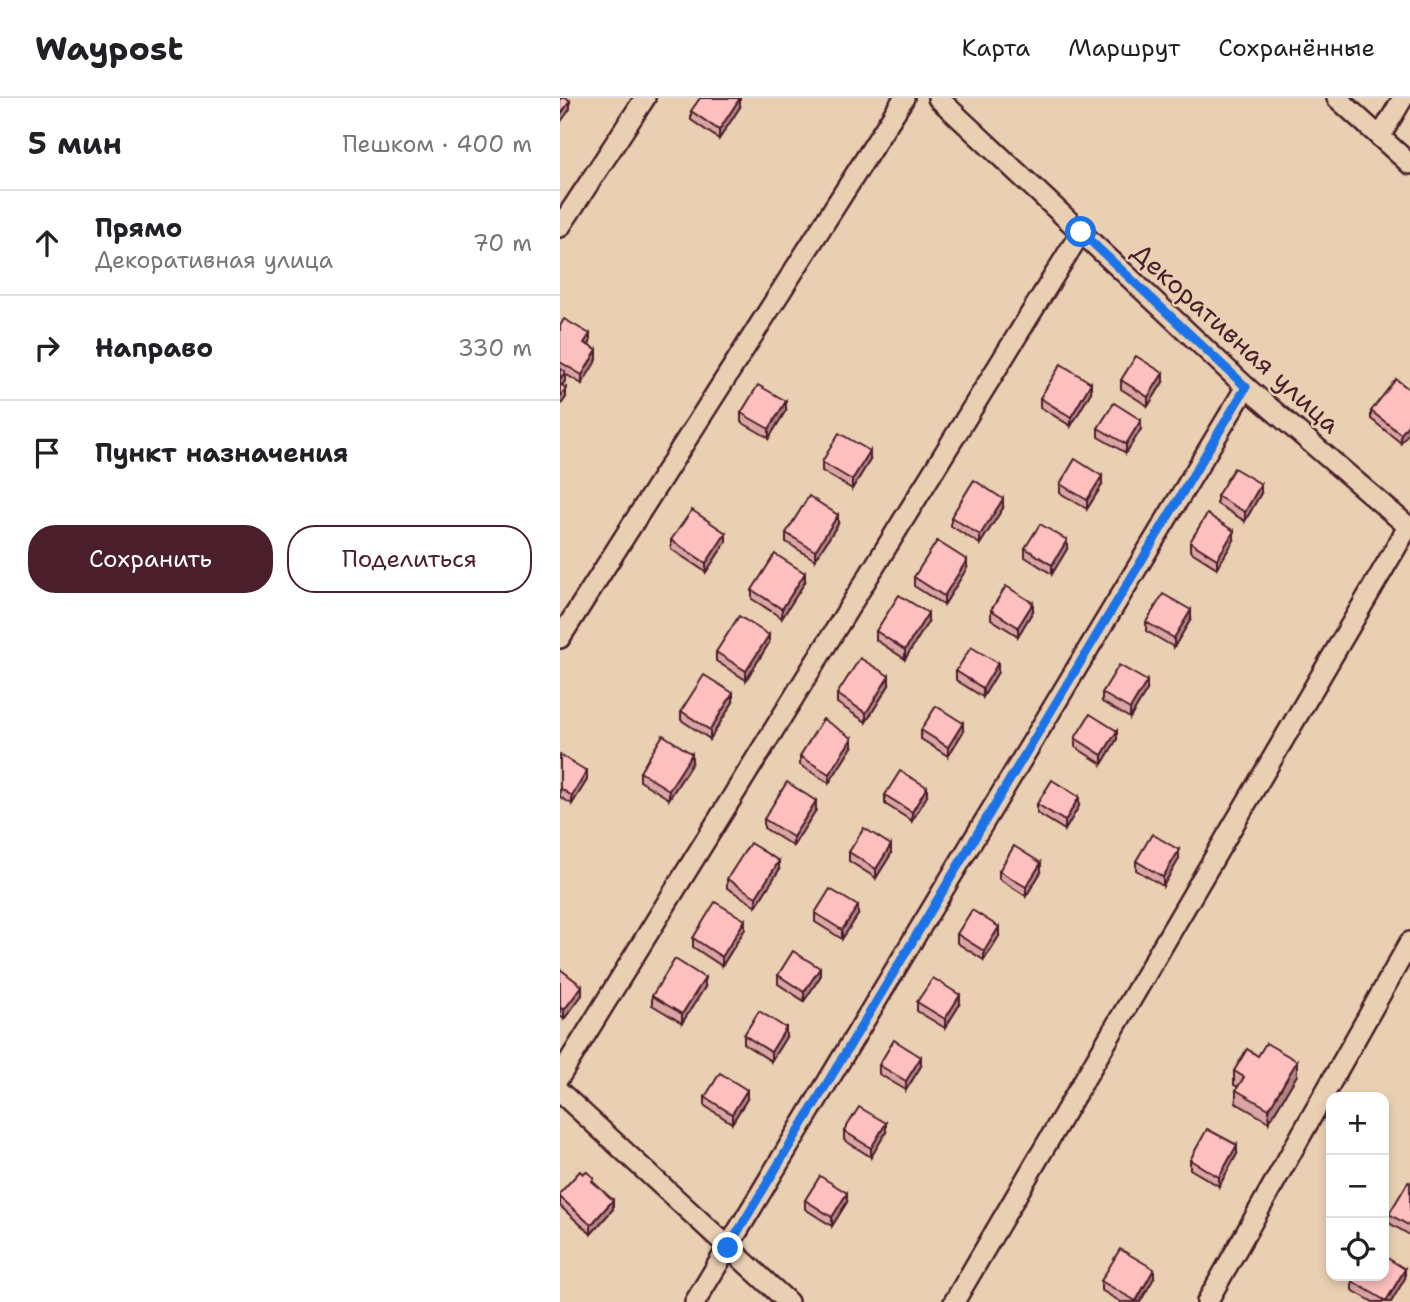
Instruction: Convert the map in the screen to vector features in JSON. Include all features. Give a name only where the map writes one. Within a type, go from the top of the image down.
[{"type":"street","points":[[560,227],[645,98]]},
{"type":"street","points":[[560,638],[904,98]]},
{"type":"street","name":"Декоративная улица","points":[[938,98],[1246,387],[1409,528]]},
{"type":"street","points":[[1337,98],[1410,164]]},
{"type":"street","points":[[1380,137],[1403,98]]},
{"type":"street","points":[[560,1076],[1081,232]]},
{"type":"street","points":[[695,1302],[1246,387]]},
{"type":"street","points":[[954,1302],[1409,528]]},
{"type":"street","points":[[1207,1302],[1410,942]]},
{"type":"street","points":[[560,1092],[788,1302]]},
{"type":"building","points":[[560,98],[570,101],[560,115]]},
{"type":"building","points":[[700,98],[740,98],[719,130],[691,111]]},
{"type":"building","points":[[564,319],[590,334],[584,343],[597,350],[582,375],[560,362],[560,326]]},
{"type":"building","points":[[1136,356],[1163,373],[1148,397],[1121,380]]},
{"type":"building","points":[[1061,364],[1091,383],[1071,417],[1040,398]]},
{"type":"building","points":[[1396,379],[1410,390],[1410,422],[1401,434],[1371,411]]},
{"type":"building","points":[[560,384],[566,388],[560,397]]},
{"type":"building","points":[[758,385],[786,401],[769,429],[741,413]]},
{"type":"building","points":[[1114,403],[1141,420],[1126,444],[1098,428]]},
{"type":"building","points":[[839,433],[870,451],[852,480],[822,462]]},
{"type":"building","points":[[1075,459],[1102,476],[1087,500],[1060,484]]},
{"type":"building","points":[[1234,468],[1261,484],[1245,512],[1217,496]]},
{"type":"building","points":[[974,480],[1003,499],[980,535],[951,517]]},
{"type":"building","points":[[809,496],[838,515],[815,551],[786,533]]},
{"type":"building","points":[[692,510],[726,533],[706,563],[671,540]]},
{"type":"building","points":[[1207,514],[1234,531],[1217,559],[1190,542]]},
{"type":"building","points":[[1040,524],[1067,540],[1052,565],[1025,548]]},
{"type":"building","points":[[937,541],[967,560],[944,596],[914,577]]},
{"type":"building","points":[[775,554],[805,573],[782,609],[752,590]]},
{"type":"building","points":[[1006,586],[1033,603],[1018,627],[991,610]]},
{"type":"building","points":[[1163,594],[1191,610],[1174,638],[1146,622]]},
{"type":"building","points":[[899,595],[928,613],[905,650],[876,631]]},
{"type":"building","points":[[739,616],[769,635],[746,671],[716,652]]},
{"type":"building","points":[[971,647],[998,663],[983,688],[956,671]]},
{"type":"building","points":[[860,658],[889,676],[866,713],[837,694]]},
{"type":"building","points":[[1119,665],[1147,681],[1130,709],[1102,693]]},
{"type":"building","points":[[704,675],[733,693],[710,730],[681,711]]},
{"type":"building","points":[[936,706],[963,723],[948,747],[921,730]]},
{"type":"building","points":[[1090,714],[1117,731],[1102,755],[1075,738]]},
{"type":"building","points":[[823,719],[852,738],[829,774],[800,756]]},
{"type":"building","points":[[663,735],[692,754],[669,790],[640,772]]},
{"type":"building","points":[[560,755],[587,771],[572,796],[560,788]]},
{"type":"building","points":[[900,771],[927,787],[912,812],[885,795]]},
{"type":"building","points":[[1052,780],[1079,797],[1065,821],[1037,804]]},
{"type":"building","points":[[787,782],[816,801],[793,837],[764,819]]},
{"type":"building","points":[[864,828],[891,845],[876,869],[849,852]]},
{"type":"building","points":[[1152,834],[1179,850],[1163,877],[1136,861]]},
{"type":"building","points":[[750,843],[779,861],[756,897],[727,879]]},
{"type":"building","points":[[1014,846],[1041,863],[1026,887],[999,871]]},
{"type":"building","points":[[830,889],[858,906],[842,930],[815,913]]},
{"type":"building","points":[[715,902],[745,920],[722,957],[693,938]]},
{"type":"building","points":[[972,910],[999,927],[984,951],[957,934]]},
{"type":"building","points":[[793,951],[820,968],[804,992],[778,975]]},
{"type":"building","points":[[675,959],[705,978],[682,1014],[652,996]]},
{"type":"building","points":[[560,969],[582,986],[564,1010],[560,1007]]},
{"type":"building","points":[[933,978],[960,995],[945,1019],[917,1002]]},
{"type":"building","points":[[759,1011],[786,1028],[771,1052],[744,1035]]},
{"type":"building","points":[[894,1040],[921,1057],[906,1081],[879,1065]]},
{"type":"building","points":[[1266,1043],[1297,1061],[1269,1109],[1236,1090],[1244,1077],[1234,1071],[1247,1049],[1258,1056]]},
{"type":"building","points":[[720,1073],[747,1090],[732,1114],[705,1097]]},
{"type":"building","points":[[859,1107],[886,1123],[871,1148],[844,1131]]},
{"type":"building","points":[[1207,1129],[1237,1145],[1219,1177],[1190,1160]]},
{"type":"building","points":[[580,1171],[583,1174],[586,1171],[594,1178],[592,1181],[613,1200],[591,1225],[560,1197],[560,1193]]},
{"type":"building","points":[[820,1176],[847,1193],[832,1217],[805,1200]]},
{"type":"building","points":[[1408,1182],[1410,1183],[1410,1226],[1389,1214]]},
{"type":"building","points":[[1120,1249],[1154,1269],[1136,1301],[1101,1281]]},
{"type":"building","points":[[1389,1259],[1405,1269],[1386,1301],[1352,1281],[1389,1281]]},
{"type":"route","points":[[728,1248],[1246,387],[1081,232]]}]
